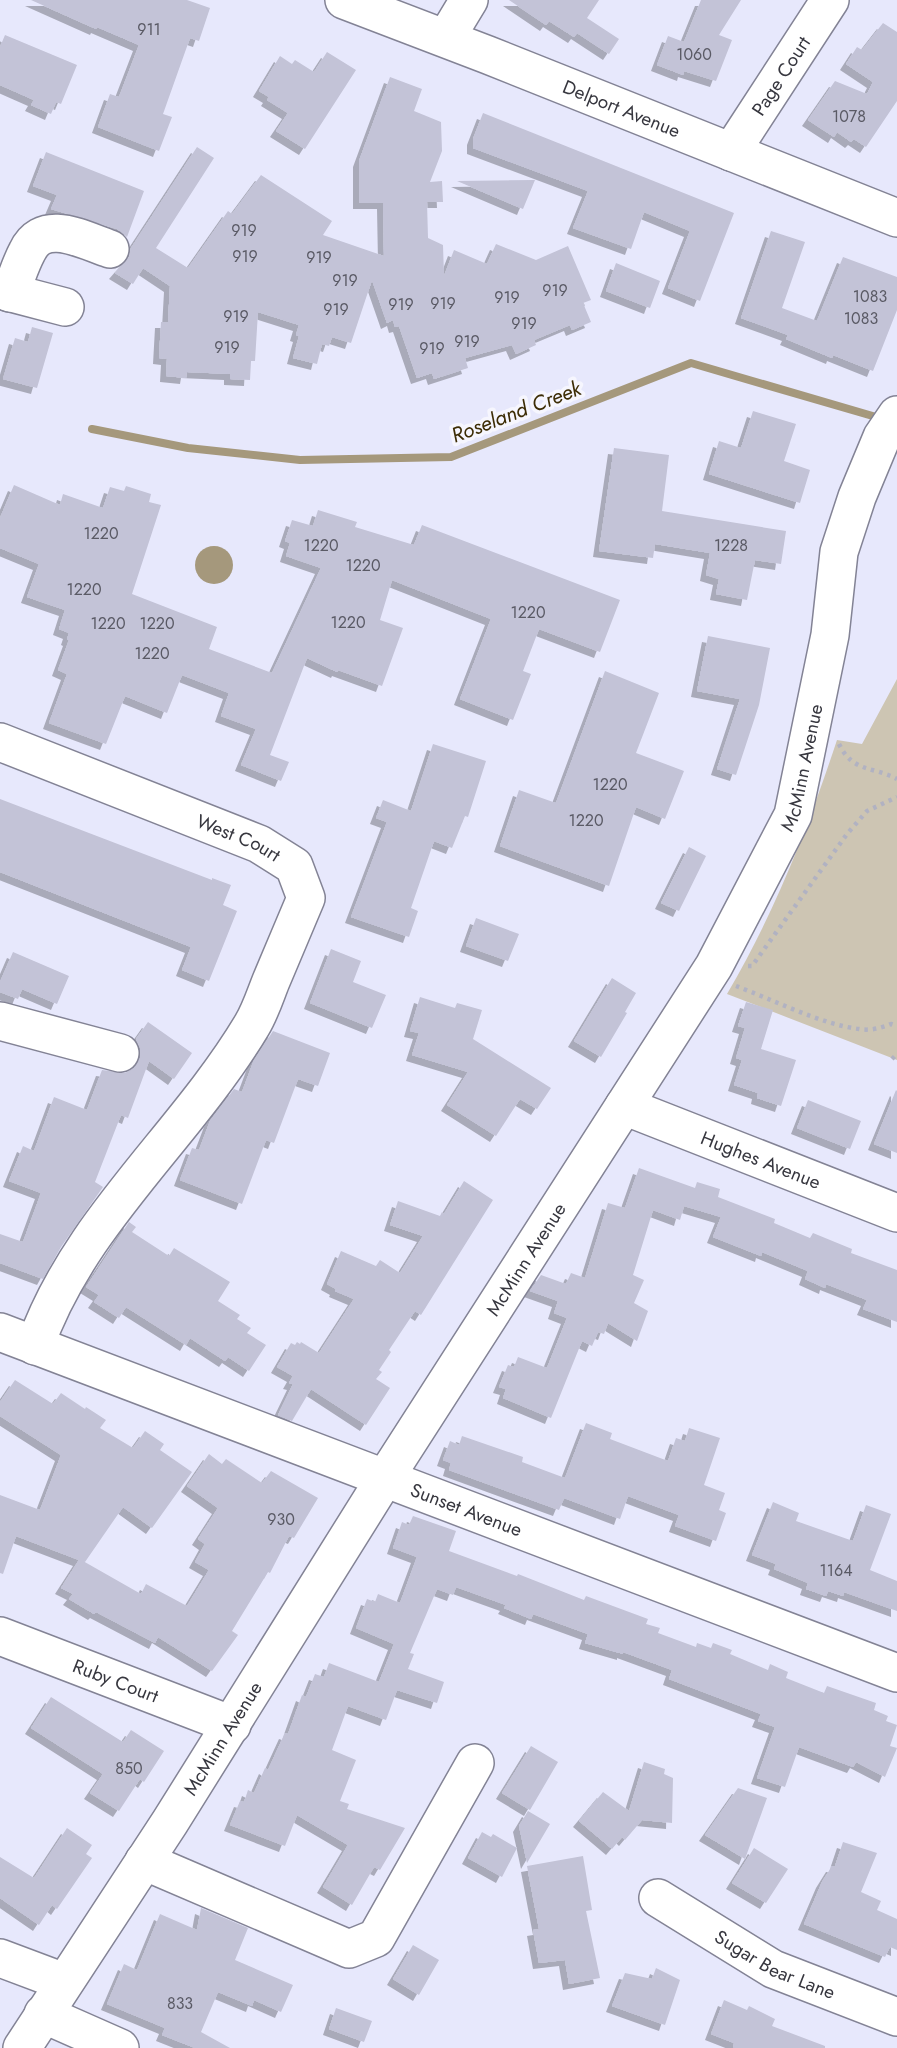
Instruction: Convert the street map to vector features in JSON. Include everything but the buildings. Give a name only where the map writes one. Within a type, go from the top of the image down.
[{"type":"street","name":"Delport Avenue","points":[[344,0],[897,218]]},
{"type":"street","points":[[446,38],[469,0]]},
{"type":"street","name":"Page Court","points":[[731,152],[830,0]]},
{"type":"street","points":[[65,307],[5,292],[34,239],[48,232],[71,236],[110,249]]},
{"type":"street","name":"McMinn Avenue","points":[[22,2048],[232,1725],[384,1478],[624,1105],[723,975],[793,815],[830,635],[839,552],[857,496],[890,426]]},
{"type":"street","name":"West Court","points":[[0,742],[259,844],[294,866],[306,898],[253,1024],[215,1079],[90,1237],[64,1279],[35,1346]]},
{"type":"street","points":[[0,1021],[120,1054]]},
{"type":"street","name":"Hughes Avenue","points":[[624,1105],[897,1213]]},
{"type":"street","name":"Sunset Avenue","points":[[0,1332],[897,1673]]},
{"type":"street","name":"Ruby Court","points":[[0,1636],[232,1725]]},
{"type":"street","points":[[144,1861],[349,1949],[376,1938],[475,1763]]},
{"type":"street","name":"Sugar Bear Lane","points":[[657,1898],[773,1969],[897,2017]]},
{"type":"street","points":[[0,1958],[64,1982]]},
{"type":"street","points":[[43,2014],[120,2048]]},
{"type":"path","points":[[838,740],[845,755],[854,765],[897,779]]},
{"type":"path","points":[[723,975],[752,966],[847,834],[867,811],[897,797]]},
{"type":"path","points":[[723,975],[831,1022],[860,1030],[891,1024],[897,1026]]},
{"type":"shaded area","points":[[214,546],[227,552],[233,565],[227,578],[214,584],[201,578],[195,565],[201,552]]},
{"type":"shaded area","points":[[897,679],[897,1060],[727,994],[760,933],[789,870],[837,740],[862,744]]},
{"type":"waterway","name":"Roseland Creek","points":[[92,429],[188,448],[300,460],[451,457],[691,363],[883,419]]}]
